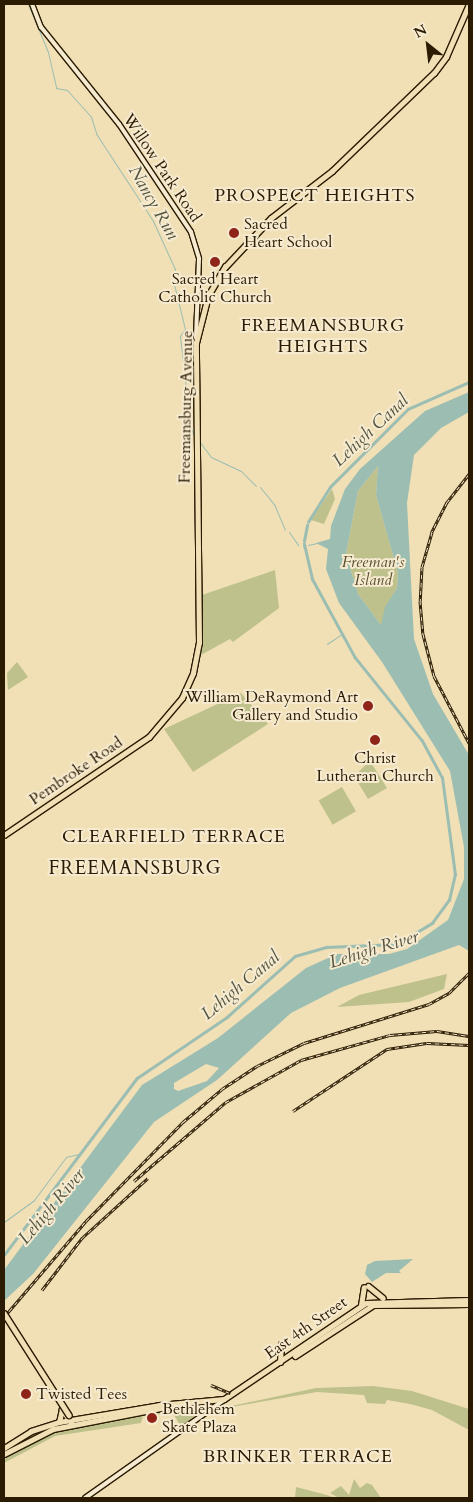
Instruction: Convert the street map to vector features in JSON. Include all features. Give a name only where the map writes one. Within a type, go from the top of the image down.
[{"type":"highway","points":[[360,1306],[366,1286],[378,1296],[390,1300]]},
{"type":"highway","name":"East 4th Street","points":[[233,1395],[360,1306],[390,1300],[469,1300]]},
{"type":"highway","name":"East 4th Street","points":[[233,1395],[368,1307],[469,1304]]},
{"type":"highway","points":[[278,1364],[283,1357],[281,1344]]},
{"type":"highway","points":[[4,1448],[31,1432],[67,1419],[233,1395]]},
{"type":"highway","points":[[62,1409],[67,1419]]},
{"type":"highway","points":[[4,1454],[33,1436],[67,1419]]},
{"type":"main road","name":"Willow Park Road","points":[[32,4],[41,26],[119,124],[191,232],[199,262],[196,343]]},
{"type":"main road","name":"Freemansburg Avenue","points":[[160,726],[182,698],[198,649],[196,343],[202,309],[227,263],[271,218],[332,171],[434,73],[446,57],[469,4]]},
{"type":"main road","name":"Pembroke Road","points":[[4,834],[160,726]]},
{"type":"main road","points":[[4,1313],[67,1419]]},
{"type":"main road","points":[[4,1317],[62,1409]]},
{"type":"main road","name":"East 4th Street","points":[[85,1498],[207,1415],[233,1395]]},
{"type":"green space","name":"Freeman's Island","points":[[378,466],[376,495],[398,573],[397,588],[385,608],[385,623],[381,625],[358,594],[346,554],[358,491]]},
{"type":"green space","points":[[332,489],[335,499],[324,524],[311,520]]},
{"type":"green space","points":[[275,570],[279,608],[233,642],[230,639],[201,655],[202,595]]},
{"type":"green space","points":[[17,662],[28,677],[8,690],[7,673]]},
{"type":"green space","points":[[241,693],[268,724],[193,772],[164,729]]},
{"type":"green space","points":[[370,761],[387,788],[368,799],[354,776]]},
{"type":"green space","points":[[342,787],[356,811],[333,825],[319,800]]},
{"type":"green space","points":[[447,974],[444,989],[409,1002],[337,1007],[359,995]]},
{"type":"green space","points":[[373,1386],[412,1391],[469,1409],[469,1430],[432,1410],[410,1404],[387,1400],[385,1404],[367,1403],[364,1395],[317,1392],[197,1413],[182,1429],[173,1413],[143,1416],[141,1423],[55,1436],[4,1463],[4,1456],[21,1444],[65,1427],[154,1411],[236,1405],[316,1388]]},
{"type":"green space","points":[[354,1479],[360,1488],[367,1483],[372,1485],[381,1498],[339,1498],[330,1493],[341,1486],[349,1495]]},
{"type":"green space","points":[[296,1487],[327,1495],[335,1498],[295,1498]]},
{"type":"water","name":"Lehigh River","points":[[469,392],[469,412],[441,428],[414,455],[407,503],[414,639],[433,694],[469,755],[469,951],[459,945],[340,988],[291,1013],[217,1080],[154,1122],[33,1274],[4,1301],[4,1270],[142,1085],[218,1038],[306,968],[337,954],[389,954],[407,949],[448,920],[464,879],[464,847],[450,771],[382,662],[339,603],[326,569],[328,549],[316,543],[330,539],[331,526],[345,489],[360,469],[425,411]],"holes":[[[378,466],[376,495],[398,573],[397,588],[385,607],[381,625],[358,594],[346,554],[358,491]],[[206,1064],[219,1068],[207,1081],[178,1091],[174,1089],[174,1083]]]},
{"type":"water","points":[[413,1259],[399,1271],[401,1273],[386,1273],[372,1282],[365,1274],[367,1265],[375,1261]]},
{"type":"waterway","name":"Nancy Run","points":[[28,4],[48,52],[56,88],[67,90],[91,117],[97,135],[153,221],[175,269],[174,284],[185,329],[180,336],[186,388],[184,412],[195,438]]},
{"type":"waterway","name":"Lehigh Canal","points":[[308,522],[330,487],[408,409],[469,382]]},
{"type":"waterway","name":"Nancy Run","points":[[199,441],[211,457],[241,471],[256,486]]},
{"type":"waterway","name":"Nancy Run","points":[[260,487],[274,504],[285,530]]},
{"type":"waterway","name":"Lehigh Canal","points":[[304,541],[307,525]]},
{"type":"waterway","name":"Nancy Run","points":[[289,532],[298,545]]},
{"type":"waterway","name":"Nancy Run","points":[[308,545],[317,543]]},
{"type":"waterway","name":"Lehigh Canal","points":[[4,1255],[137,1078],[227,1017],[295,956],[326,947],[397,944],[432,923],[449,900],[455,875],[442,778],[422,741],[355,658],[312,579],[304,544]]},
{"type":"waterway","points":[[327,644],[342,634]]},
{"type":"waterway","name":"Lehigh River","points":[[4,1222],[34,1200],[66,1157],[79,1154]]},
{"type":"railway","points":[[469,474],[447,502],[432,532],[422,567],[420,601],[423,634],[434,676],[469,743]]},
{"type":"railway","points":[[4,1317],[86,1221],[183,1122],[222,1089],[257,1066],[304,1043],[429,1004],[449,993],[469,973]]},
{"type":"railway","points":[[134,1181],[226,1102],[301,1060],[390,1035],[437,1031],[469,1036]]},
{"type":"railway","points":[[293,1111],[387,1049],[427,1043],[469,1045]]},
{"type":"railway","points":[[42,1290],[82,1238],[148,1178]]},
{"type":"railway","points":[[211,1385],[230,1393]]},
{"type":"place","name":"Sacred Heart School","points":[[234,233]]},
{"type":"place","name":"Sacred Heart Catholic Church","points":[[215,262]]},
{"type":"place","name":"William DeRaymond Art Gallery and Studio","points":[[368,706]]},
{"type":"place","name":"Christ Lutheran Church","points":[[375,740]]},
{"type":"place","name":"Twisted Tees","points":[[26,1394]]},
{"type":"place","name":"Bethlehem Skate Plaza","points":[[152,1418]]},
{"type":"district","name":"PROSPECT HEIGHTS","points":[[315,196]]},
{"type":"district","name":"FREEMANSBURG HEIGHTS","points":[[323,337]]},
{"type":"district","name":"CLEARFIELD TERRACE","points":[[174,837]]},
{"type":"district","name":"FREEMANSBURG","points":[[135,869]]},
{"type":"district","name":"BRINKER TERRACE","points":[[298,1457]]}]
